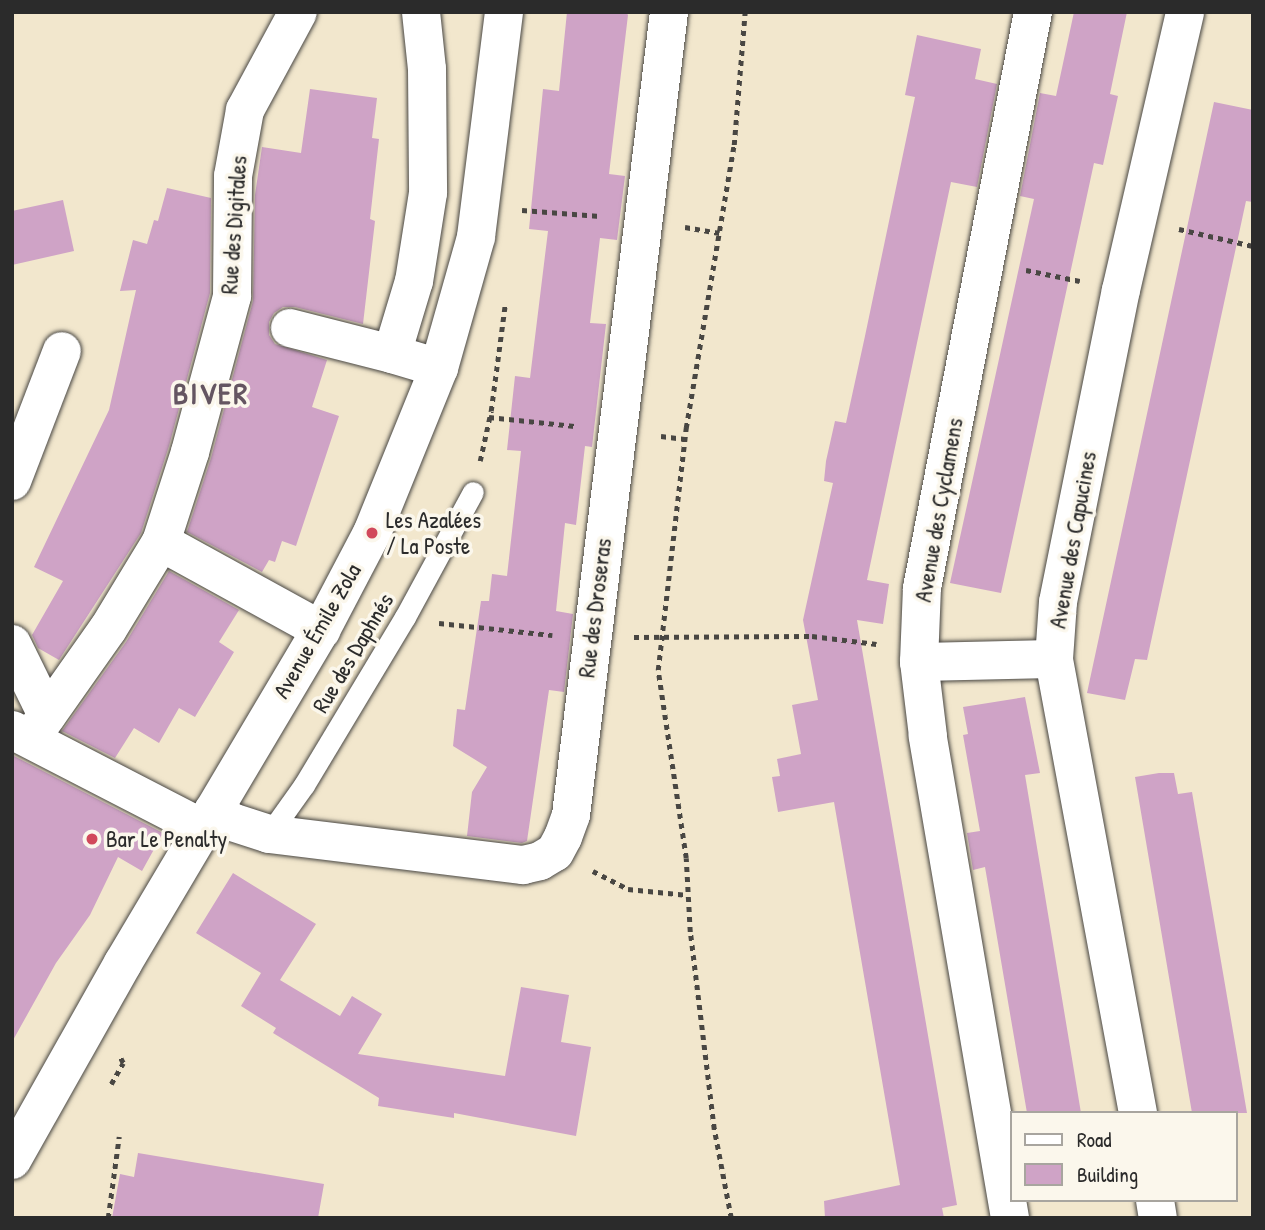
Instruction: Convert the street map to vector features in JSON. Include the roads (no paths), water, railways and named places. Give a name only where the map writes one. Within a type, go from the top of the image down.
[{"type":"street","name":"Rue des Digitales","points":[[30,728],[108,629],[161,542],[190,452],[232,296],[233,176],[246,110],[298,12]]},
{"type":"street","points":[[392,354],[414,281],[428,193],[427,69],[421,12]]},
{"type":"street","name":"Avenue Émile Zola","points":[[12,1160],[207,820],[321,630],[372,533],[439,368],[476,237],[504,12]]},
{"type":"street","name":"Rue des Droseras","points":[[269,834],[523,865],[540,861],[555,852],[571,815],[590,639],[645,220],[669,12]]},
{"type":"street","name":"Avenue des Cyclamens","points":[[1010,1218],[928,736],[919,662],[922,588],[1033,12]]},
{"type":"street","name":"Avenue des Capucines","points":[[1138,1111],[1054,659],[1058,602],[1121,290],[1185,12]]},
{"type":"street","points":[[290,328],[439,368]]},
{"type":"street","points":[[12,481],[62,351]]},
{"type":"street","points":[[161,542],[321,630]]},
{"type":"street","points":[[12,645],[30,728],[207,820],[232,822],[269,834]]},
{"type":"street","points":[[919,662],[1054,659]]},
{"type":"lane","name":"Rue des Daphnés","points":[[269,834],[304,785],[405,617],[473,492]]},
{"type":"place","name":"Les Azalées / La Poste","points":[[372,533]]},
{"type":"place","name":"Bar Le Penalty","points":[[92,839]]},
{"type":"district","name":"BIVER","points":[[211,393]]}]
